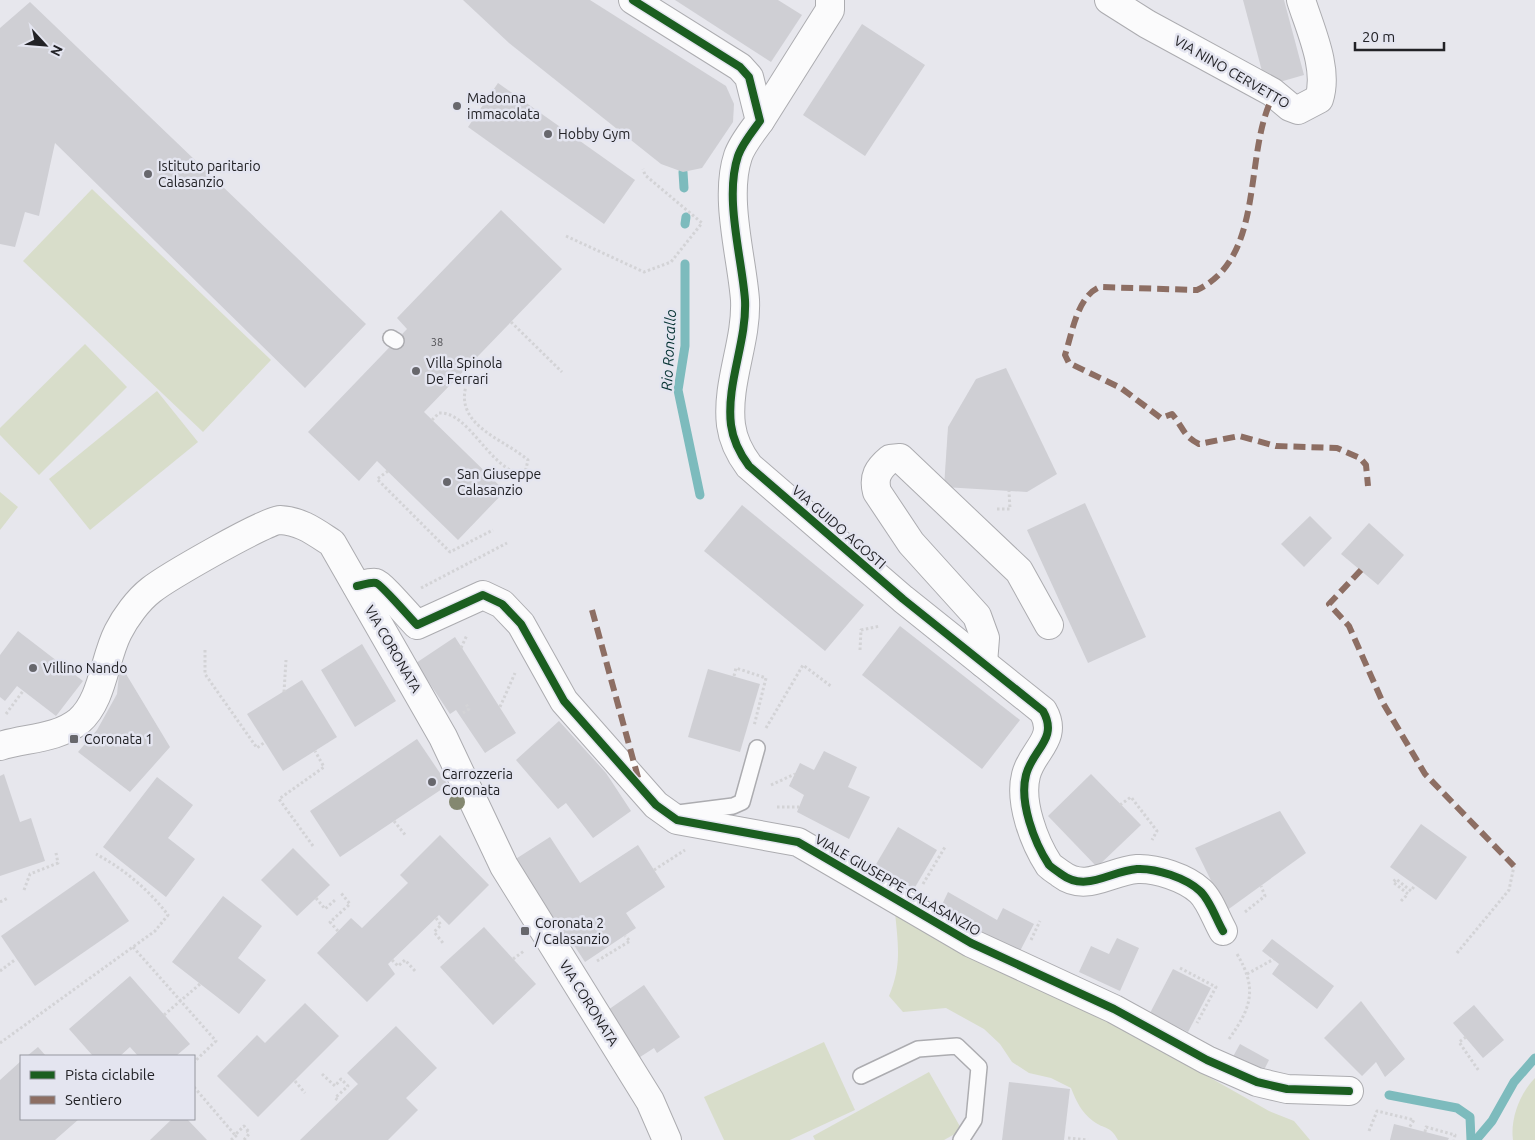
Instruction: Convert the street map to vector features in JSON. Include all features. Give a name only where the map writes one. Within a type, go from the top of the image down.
[{"type":"street","points":[[634,0],[740,67],[749,77],[760,121]]},
{"type":"street","name":"VIA GUIDO AGOSTI","points":[[830,0],[830,10],[738,157],[734,181],[734,222],[745,301],[734,376],[731,424],[739,452],[748,466],[903,599],[1043,711],[1049,722],[1048,734],[1026,773],[1023,789],[1025,808],[1050,866],[1067,879],[1094,882],[1136,869],[1170,876],[1201,891],[1223,931]]},
{"type":"street","name":"VIA NINO CERVETTO","points":[[1109,0],[1147,24],[1272,92],[1298,110],[1319,99],[1322,89],[1320,67],[1301,0]]},
{"type":"street","points":[[982,663],[985,638],[977,616],[911,543],[877,492],[874,483],[876,474],[890,459],[900,458],[1019,571],[1049,625]]},
{"type":"street","name":"VIA CORONATA","points":[[0,746],[60,732],[78,722],[90,709],[118,632],[134,608],[150,591],[240,537],[278,520],[307,526],[332,543],[443,737],[504,866],[650,1101],[667,1140]]},
{"type":"street","name":"VIALE GIUSEPPE CALASANZIO","points":[[357,586],[374,582],[382,585],[394,602],[417,625],[483,595],[502,604],[521,624],[564,701],[656,805],[669,816],[678,820],[798,842],[970,943],[1114,1009],[1196,1054],[1257,1082],[1287,1089],[1349,1090]]},
{"type":"lane","points":[[669,816],[683,811],[738,805],[744,798],[758,748]]},
{"type":"lane","points":[[861,1076],[918,1049],[957,1046],[979,1067],[974,1120],[961,1140]]},
{"type":"path","points":[[566,236],[644,272],[671,262],[702,223],[645,174],[643,169]]},
{"type":"path","points":[[511,322],[562,372]]},
{"type":"path","points":[[432,420],[439,414],[446,413],[458,420],[494,458],[511,472],[520,474],[526,469],[528,460],[518,451],[480,427],[467,411],[462,399],[466,386]]},
{"type":"path","points":[[388,471],[377,479],[450,552],[493,530]]},
{"type":"path","points":[[394,602],[507,543]]},
{"type":"path","points":[[860,650],[861,630],[880,626]]},
{"type":"path","points":[[205,650],[205,674],[257,748],[265,742]]},
{"type":"path","points":[[284,692],[286,660]]},
{"type":"path","points":[[758,748],[764,733],[803,665],[832,687]]},
{"type":"path","points":[[734,676],[736,668],[766,678],[754,726]]},
{"type":"path","points":[[0,722],[23,691]]},
{"type":"path","points":[[466,704],[469,709]]},
{"type":"path","points":[[313,846],[279,799],[324,767],[315,751]]},
{"type":"path","points":[[1120,805],[1130,798],[1157,831],[1136,869]]},
{"type":"path","points":[[394,821],[406,836]]},
{"type":"path","points":[[921,887],[945,847]]},
{"type":"path","points":[[24,890],[30,874],[58,863],[56,853]]},
{"type":"path","points":[[0,1043],[154,931],[168,915],[156,899],[115,864],[96,854]]},
{"type":"path","points":[[1457,953],[1509,890],[1514,866]]},
{"type":"path","points":[[1401,901],[1408,894],[1394,882],[1396,879],[1411,890],[1416,886]]},
{"type":"path","points":[[338,931],[330,922],[350,904],[341,893]]},
{"type":"path","points":[[0,902],[8,898]]},
{"type":"path","points":[[316,898],[325,909],[335,900]]},
{"type":"path","points":[[436,918],[441,925],[434,932],[443,943]]},
{"type":"path","points":[[1180,968],[1216,987],[1196,1054],[1223,1048],[1244,1017],[1251,993],[1247,974],[1223,931]]},
{"type":"path","points":[[573,976],[630,941],[625,936]]},
{"type":"path","points":[[133,947],[216,1041],[195,1061]]},
{"type":"path","points":[[0,970],[16,959]]},
{"type":"path","points":[[392,960],[398,966],[404,960],[416,972]]},
{"type":"path","points":[[1247,974],[1274,960]]},
{"type":"path","points":[[164,1015],[200,984]]},
{"type":"path","points":[[1466,1037],[1459,1042],[1479,1071]]},
{"type":"path","points":[[322,1074],[334,1086],[341,1079],[348,1086],[335,1098],[339,1101]]},
{"type":"path","points":[[294,1081],[305,1093]]},
{"type":"path","points":[[195,1088],[235,1135],[244,1126],[250,1132]]},
{"type":"path","points":[[1369,1130],[1377,1111],[1414,1120],[1409,1128]]},
{"type":"path","points":[[1425,1132],[1426,1127],[1455,1134],[1454,1140]]},
{"type":"path","points":[[232,1140],[243,1128],[249,1134],[244,1140]]},
{"type":"path","points":[[1068,1138],[1088,1140]]},
{"type":"green space","points":[[92,189],[271,360],[203,432],[23,261]]},
{"type":"green space","points":[[85,344],[127,387],[39,475],[0,435],[0,428]]},
{"type":"green space","points":[[157,391],[198,442],[90,530],[49,479]]},
{"type":"green space","points":[[0,492],[18,507],[0,530]]},
{"type":"green space","points":[[895,912],[1110,1021],[1269,1111],[1294,1121],[1310,1140],[1118,1140],[1110,1130],[1089,1118],[1077,1102],[1071,1088],[1051,1078],[1029,1073],[1012,1062],[1000,1044],[984,1029],[946,1008],[903,1012],[889,996],[896,974],[898,955]]},
{"type":"green space","points":[[824,1042],[855,1110],[790,1140],[724,1140],[704,1097]]},
{"type":"green space","points":[[929,1072],[962,1130],[944,1140],[815,1140],[813,1136]]},
{"type":"green space","points":[[1535,1078],[1535,1140],[1513,1140],[1512,1132],[1517,1107],[1525,1091]]},
{"type":"building","points":[[463,0],[590,0],[726,86],[734,104],[733,122],[702,168],[683,172],[661,164],[509,43]]},
{"type":"building","points":[[675,0],[778,0],[802,15],[771,62]]},
{"type":"building","points":[[1243,0],[1284,0],[1304,75],[1266,86]]},
{"type":"building","name":"Istituto paritario Calasanzio","points":[[30,2],[366,324],[305,388],[55,143],[39,216],[25,212],[15,247],[0,244],[0,28]]},
{"type":"building","points":[[862,24],[925,65],[865,156],[803,115]]},
{"type":"building","points":[[498,83],[635,180],[604,224],[468,127]]},
{"type":"building","name":"Villa Spinola De Ferrari","points":[[501,210],[562,269],[424,412],[505,491],[458,540],[377,461],[359,481],[308,432],[407,329],[397,318]]},
{"type":"building","points":[[1006,368],[1057,474],[1027,492],[944,487],[948,427],[976,379]]},
{"type":"building","points":[[1085,503],[1146,637],[1088,663],[1027,530]]},
{"type":"building","points":[[742,505],[864,605],[825,651],[704,551]]},
{"type":"building","points":[[1310,516],[1332,538],[1304,567],[1281,544]]},
{"type":"building","points":[[1369,523],[1404,555],[1378,585],[1341,554]]},
{"type":"building","points":[[900,626],[1020,720],[982,769],[862,675]]},
{"type":"building","name":"Villino Nando","points":[[18,631],[83,681],[56,716],[17,686],[5,701],[0,697],[0,655]]},
{"type":"building","points":[[455,637],[516,733],[485,753],[456,710],[450,714],[416,663]]},
{"type":"building","points":[[362,644],[396,701],[355,727],[321,670]]},
{"type":"building","points":[[120,664],[170,747],[130,792],[78,752],[97,730],[117,694]]},
{"type":"building","points":[[708,669],[760,684],[740,752],[688,737]]},
{"type":"building","points":[[302,680],[337,737],[283,771],[247,714]]},
{"type":"building","points":[[559,721],[606,773],[631,811],[593,838],[566,803],[558,809],[516,760]]},
{"type":"building","points":[[417,739],[448,785],[340,857],[310,811]]},
{"type":"building","points":[[824,751],[857,767],[848,787],[870,797],[849,839],[797,812],[804,795],[789,786],[800,763],[814,770]]},
{"type":"building","points":[[4,774],[20,822],[31,818],[45,861],[0,876],[0,776]]},
{"type":"building","points":[[1091,774],[1141,825],[1097,867],[1048,816]]},
{"type":"building","points":[[157,777],[193,805],[168,838],[195,859],[166,897],[103,847]]},
{"type":"building","points":[[1280,811],[1306,853],[1226,911],[1195,848]]},
{"type":"building","points":[[1421,824],[1467,857],[1436,900],[1390,867]]},
{"type":"building","points":[[898,827],[937,850],[914,889],[875,866]]},
{"type":"building","points":[[440,835],[489,885],[449,925],[439,915],[388,964],[395,974],[367,1002],[317,953],[351,918],[362,928],[408,883],[400,875]]},
{"type":"building","points":[[550,837],[580,883],[638,845],[665,887],[626,913],[636,928],[585,962],[566,933],[562,936],[511,862]]},
{"type":"building","points":[[293,848],[330,885],[297,916],[261,880]]},
{"type":"building","points":[[94,871],[129,921],[35,986],[1,936]]},
{"type":"building","points":[[948,892],[997,920],[1003,908],[1034,924],[1019,953],[938,913]]},
{"type":"building","points":[[223,896],[262,926],[238,958],[266,980],[239,1014],[172,962]]},
{"type":"building","points":[[484,927],[536,984],[493,1025],[440,967]]},
{"type":"building","points":[[1117,938],[1139,948],[1120,991],[1079,972],[1091,946],[1109,954]]},
{"type":"building","points":[[1272,939],[1334,986],[1317,1009],[1272,974],[1279,964],[1262,951]]},
{"type":"building","points":[[1173,969],[1211,988],[1188,1032],[1150,1013]]},
{"type":"building","points":[[130,976],[190,1044],[177,1055],[137,1055],[130,1047],[121,1055],[92,1055],[69,1029]]},
{"type":"building","points":[[644,985],[680,1037],[657,1053],[654,1048],[637,1059],[605,1012]]},
{"type":"building","points":[[1361,1001],[1405,1059],[1385,1077],[1376,1062],[1362,1076],[1324,1038]]},
{"type":"building","points":[[305,1003],[339,1036],[258,1117],[217,1076],[257,1035],[265,1043]]},
{"type":"building","points":[[1474,1005],[1504,1040],[1483,1058],[1453,1023]]},
{"type":"building","points":[[396,1026],[437,1068],[406,1098],[418,1110],[388,1140],[300,1140],[358,1084],[347,1073]]},
{"type":"building","points":[[1240,1044],[1269,1060],[1260,1078],[1230,1062]]},
{"type":"building","points":[[38,1047],[45,1055],[28,1055]]},
{"type":"building","points":[[20,1062],[20,1120],[78,1120],[55,1140],[0,1140],[0,1080]]},
{"type":"building","points":[[1009,1082],[1070,1089],[1064,1140],[1002,1140]]},
{"type":"building","points":[[171,1120],[188,1120],[207,1140],[150,1140]]},
{"type":"building","points":[[1394,1124],[1449,1138],[1448,1140],[1390,1140]]},
{"type":"waterway","name":"Rio Roncallo","points":[[683,172],[684,188]]},
{"type":"waterway","name":"Rio Roncallo","points":[[685,224],[686,217]]},
{"type":"waterway","name":"Rio Roncallo","points":[[685,264],[685,346],[678,390],[700,495]]},
{"type":"waterway","points":[[1476,1140],[1492,1121],[1514,1082],[1535,1058]]},
{"type":"waterway","name":"Rio Roncallo","points":[[1389,1095],[1457,1108],[1470,1117],[1471,1140]]},
{"type":"marked path","points":[[1269,105],[1262,128],[1249,208],[1242,233],[1233,256],[1218,276],[1197,290],[1100,287],[1086,298],[1076,316],[1065,355],[1069,363],[1121,388],[1161,418],[1172,414],[1186,434],[1199,444],[1239,436],[1276,446],[1337,448],[1360,458],[1366,465],[1368,486]]},
{"type":"marked path","points":[[1361,570],[1329,604],[1349,626],[1383,703],[1425,774],[1514,866]]},
{"type":"marked path","points":[[592,610],[639,781]]},
{"type":"cycle path","points":[[633,0],[740,67],[749,77],[760,121],[738,156],[733,190],[733,209],[745,300],[745,316],[730,409],[733,436],[743,457],[749,466],[903,599],[1043,711],[1048,729],[1046,737],[1029,766],[1024,786],[1029,822],[1043,856],[1049,865],[1070,879],[1080,882],[1137,869],[1153,870],[1170,875],[1194,886],[1204,895],[1223,931]]},
{"type":"cycle path","points":[[357,586],[376,583],[417,625],[483,595],[502,604],[521,624],[564,701],[656,805],[677,820],[798,842],[971,943],[1114,1009],[1207,1060],[1257,1082],[1287,1089],[1349,1091]]},
{"type":"place","name":"Madonna immacolata","points":[[457,106]]},
{"type":"place","name":"Hobby Gym","points":[[548,134]]},
{"type":"place","name":"Istituto paritario Calasanzio","points":[[148,174]]},
{"type":"place","name":"Villa Spinola De Ferrari","points":[[416,371]]},
{"type":"place","name":"San Giuseppe Calasanzio","points":[[447,482]]},
{"type":"place","name":"Villino Nando","points":[[33,668]]},
{"type":"place","name":"Coronata 1","points":[[74,739]]},
{"type":"place","name":"Carrozzeria Coronata","points":[[432,782]]},
{"type":"place","name":"Coronata 2 / Calasanzio","points":[[525,931]]}]
